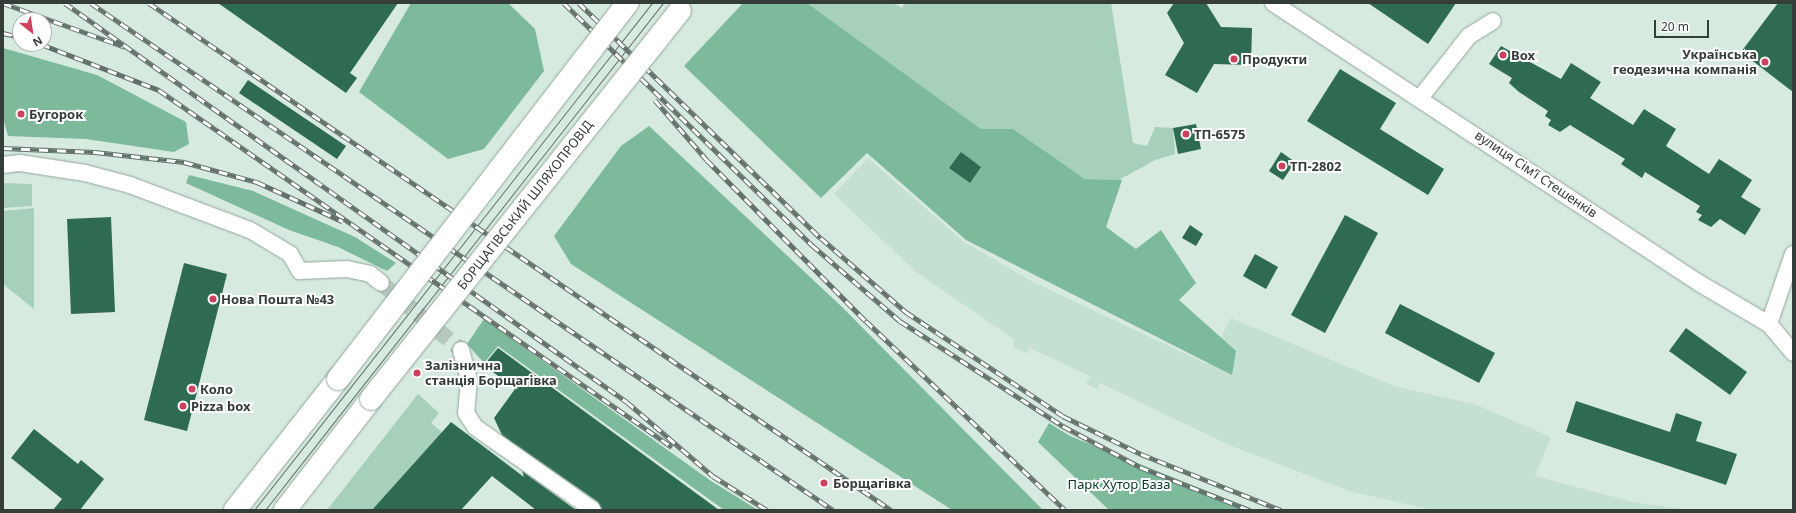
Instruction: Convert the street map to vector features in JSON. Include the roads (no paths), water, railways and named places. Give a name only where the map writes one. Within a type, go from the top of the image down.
[{"type":"main road","points":[[235,510],[628,3]]},
{"type":"main road","name":"БОРЩАГІВСЬКИЙ ШЛЯХОПРОВІД","points":[[285,510],[371,399],[683,7]]},
{"type":"street","name":"вулиця Сімʼї Стешенків","points":[[1273,3],[1420,98],[1699,283],[1769,324],[1793,353]]},
{"type":"street","points":[[1420,98],[1469,36],[1493,21]]},
{"type":"street","points":[[3,165],[20,163],[78,172],[130,185],[250,230],[290,254],[300,271],[347,269],[370,274],[381,283]]},
{"type":"street","points":[[1769,324],[1793,254]]},
{"type":"street","points":[[461,350],[469,380],[466,413],[475,427],[593,510]]},
{"type":"tunnel","points":[[381,283],[461,350]]},
{"type":"tram line","points":[[254,510],[652,3]]},
{"type":"tram line","points":[[265,510],[663,3]]},
{"type":"railway","points":[[3,3],[125,47]]},
{"type":"railway","points":[[65,3],[627,402],[713,476],[767,510]]},
{"type":"railway","points":[[91,3],[833,510]]},
{"type":"railway","points":[[149,3],[891,510]]},
{"type":"railway","points":[[564,3],[812,245],[900,321],[1063,426],[1140,467],[1250,510]]},
{"type":"railway","points":[[579,3],[821,238],[906,312],[1063,416],[1141,454],[1281,510]]},
{"type":"railway","points":[[3,33],[12,35]]},
{"type":"railway","points":[[52,48],[159,90],[672,447]]},
{"type":"railway","points":[[655,100],[707,160],[866,321],[1065,510]]},
{"type":"railway","points":[[3,148],[95,152],[184,162],[257,182],[342,221]]},
{"type":"place","name":"Box","points":[[1503,55]]},
{"type":"place","name":"Продукти","points":[[1234,59]]},
{"type":"place","name":"Українська геодезична компанія","points":[[1765,62]]},
{"type":"place","name":"Бугорок","points":[[21,114]]},
{"type":"place","name":"ТП-6575","points":[[1186,134]]},
{"type":"place","name":"ТП-2802","points":[[1282,166]]},
{"type":"place","name":"Нова Пошта №43","points":[[213,299]]},
{"type":"place","name":"Залізнична станція Борщагівка","points":[[417,373]]},
{"type":"place","name":"Коло","points":[[192,389]]},
{"type":"place","name":"Pizza box","points":[[183,406]]},
{"type":"place","name":"Борщагівка","points":[[824,483]]},
{"type":"park label","name":"Парк Хутор База","points":[[1119,484]]}]
